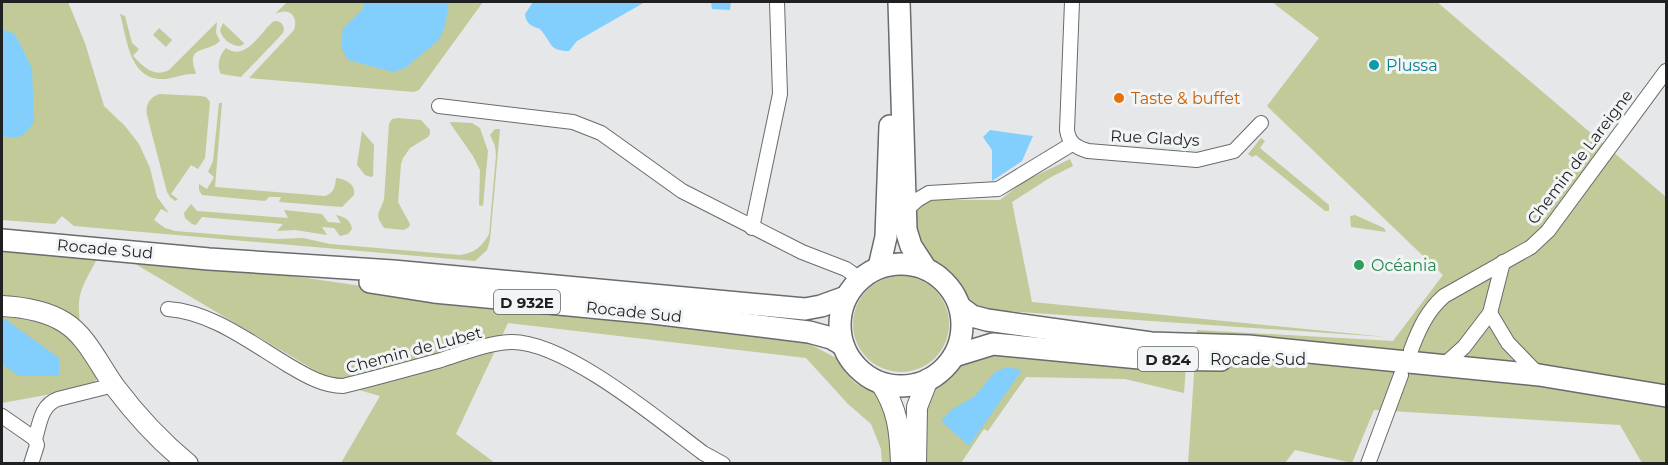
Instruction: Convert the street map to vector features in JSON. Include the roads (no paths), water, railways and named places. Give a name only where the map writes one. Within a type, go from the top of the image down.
[{"type":"main road","points":[[899,11],[906,231],[911,246],[926,269]]},
{"type":"main road","points":[[879,267],[886,237],[891,117],[899,11]]},
{"type":"main road","points":[[2,229],[46,237],[68,245]]},
{"type":"main road","name":"Rocade Sud","points":[[2,240],[209,259],[393,271],[805,309],[846,297]]},
{"type":"main road","name":"Rocade Sud","points":[[209,259],[434,292],[809,332],[831,338],[843,345]]},
{"type":"main road","points":[[903,264],[926,269],[941,278],[953,291],[960,307],[963,324],[961,340],[947,365],[928,380],[912,385],[896,386],[880,382],[864,373],[852,361],[843,345],[840,329],[841,312],[846,297],[860,279],[879,267],[903,264]]},
{"type":"main road","name":"Rocade Sud","points":[[960,307],[972,316],[987,320],[1151,343],[1248,346],[1444,365],[1539,375],[1666,396]]},
{"type":"main road","name":"Rocade Sud","points":[[954,356],[993,344],[1150,359],[1385,359]]},
{"type":"street","points":[[753,228],[780,94],[777,2]]},
{"type":"street","points":[[905,211],[929,193],[998,189],[1072,144],[1066,130],[1072,2]]},
{"type":"street","name":"Chemin de Lareigne","points":[[1411,350],[1421,325],[1434,305],[1444,296],[1531,247],[1548,231],[1666,70]]},
{"type":"street","points":[[439,106],[573,122],[602,133],[682,190],[802,252],[846,269],[860,279]]},
{"type":"street","name":"Rue Gladys","points":[[1072,144],[1088,151],[1197,160],[1234,151],[1261,123]]},
{"type":"street","points":[[1444,365],[1464,347],[1490,313],[1503,262]]},
{"type":"street","points":[[2,306],[19,307],[64,322],[84,340],[114,386],[153,432],[188,464]]},
{"type":"street","name":"Chemin de Lubet","points":[[168,309],[201,315],[309,377],[334,386],[344,386],[410,369],[486,346],[510,342],[532,343],[561,355],[588,371],[703,453],[723,464]]},
{"type":"street","points":[[1490,313],[1508,343],[1539,375]]},
{"type":"street","points":[[1368,464],[1401,375]]},
{"type":"street","points":[[916,464],[917,407],[928,380]]},
{"type":"street","points":[[880,382],[891,399],[898,417],[901,464]]},
{"type":"street","points":[[31,464],[44,408],[52,401],[114,386]]},
{"type":"street","points":[[2,416],[35,439]]},
{"type":"water","points":[[363,2],[449,2],[445,26],[439,40],[405,68],[393,72],[348,60],[341,47],[343,28],[364,8]]},
{"type":"water","points":[[533,2],[645,2],[577,41],[569,51],[562,51],[551,45],[540,29],[528,22],[525,14]]},
{"type":"water","points":[[711,2],[731,2],[730,10],[712,9]]},
{"type":"water","points":[[2,29],[15,34],[32,68],[34,122],[24,134],[13,138],[2,136]]},
{"type":"water","points":[[990,130],[1033,136],[1022,161],[992,181],[992,150],[983,137]]},
{"type":"water","points":[[5,319],[59,358],[59,376],[19,376],[2,364],[2,320]]},
{"type":"water","points":[[1007,367],[1022,370],[969,446],[941,421],[951,410],[975,396],[995,372]]},
{"type":"place","name":"Plussa","points":[[1374,65]]},
{"type":"place","name":"Taste & buffet","points":[[1119,98]]},
{"type":"place","name":"Océania","points":[[1359,265]]}]
